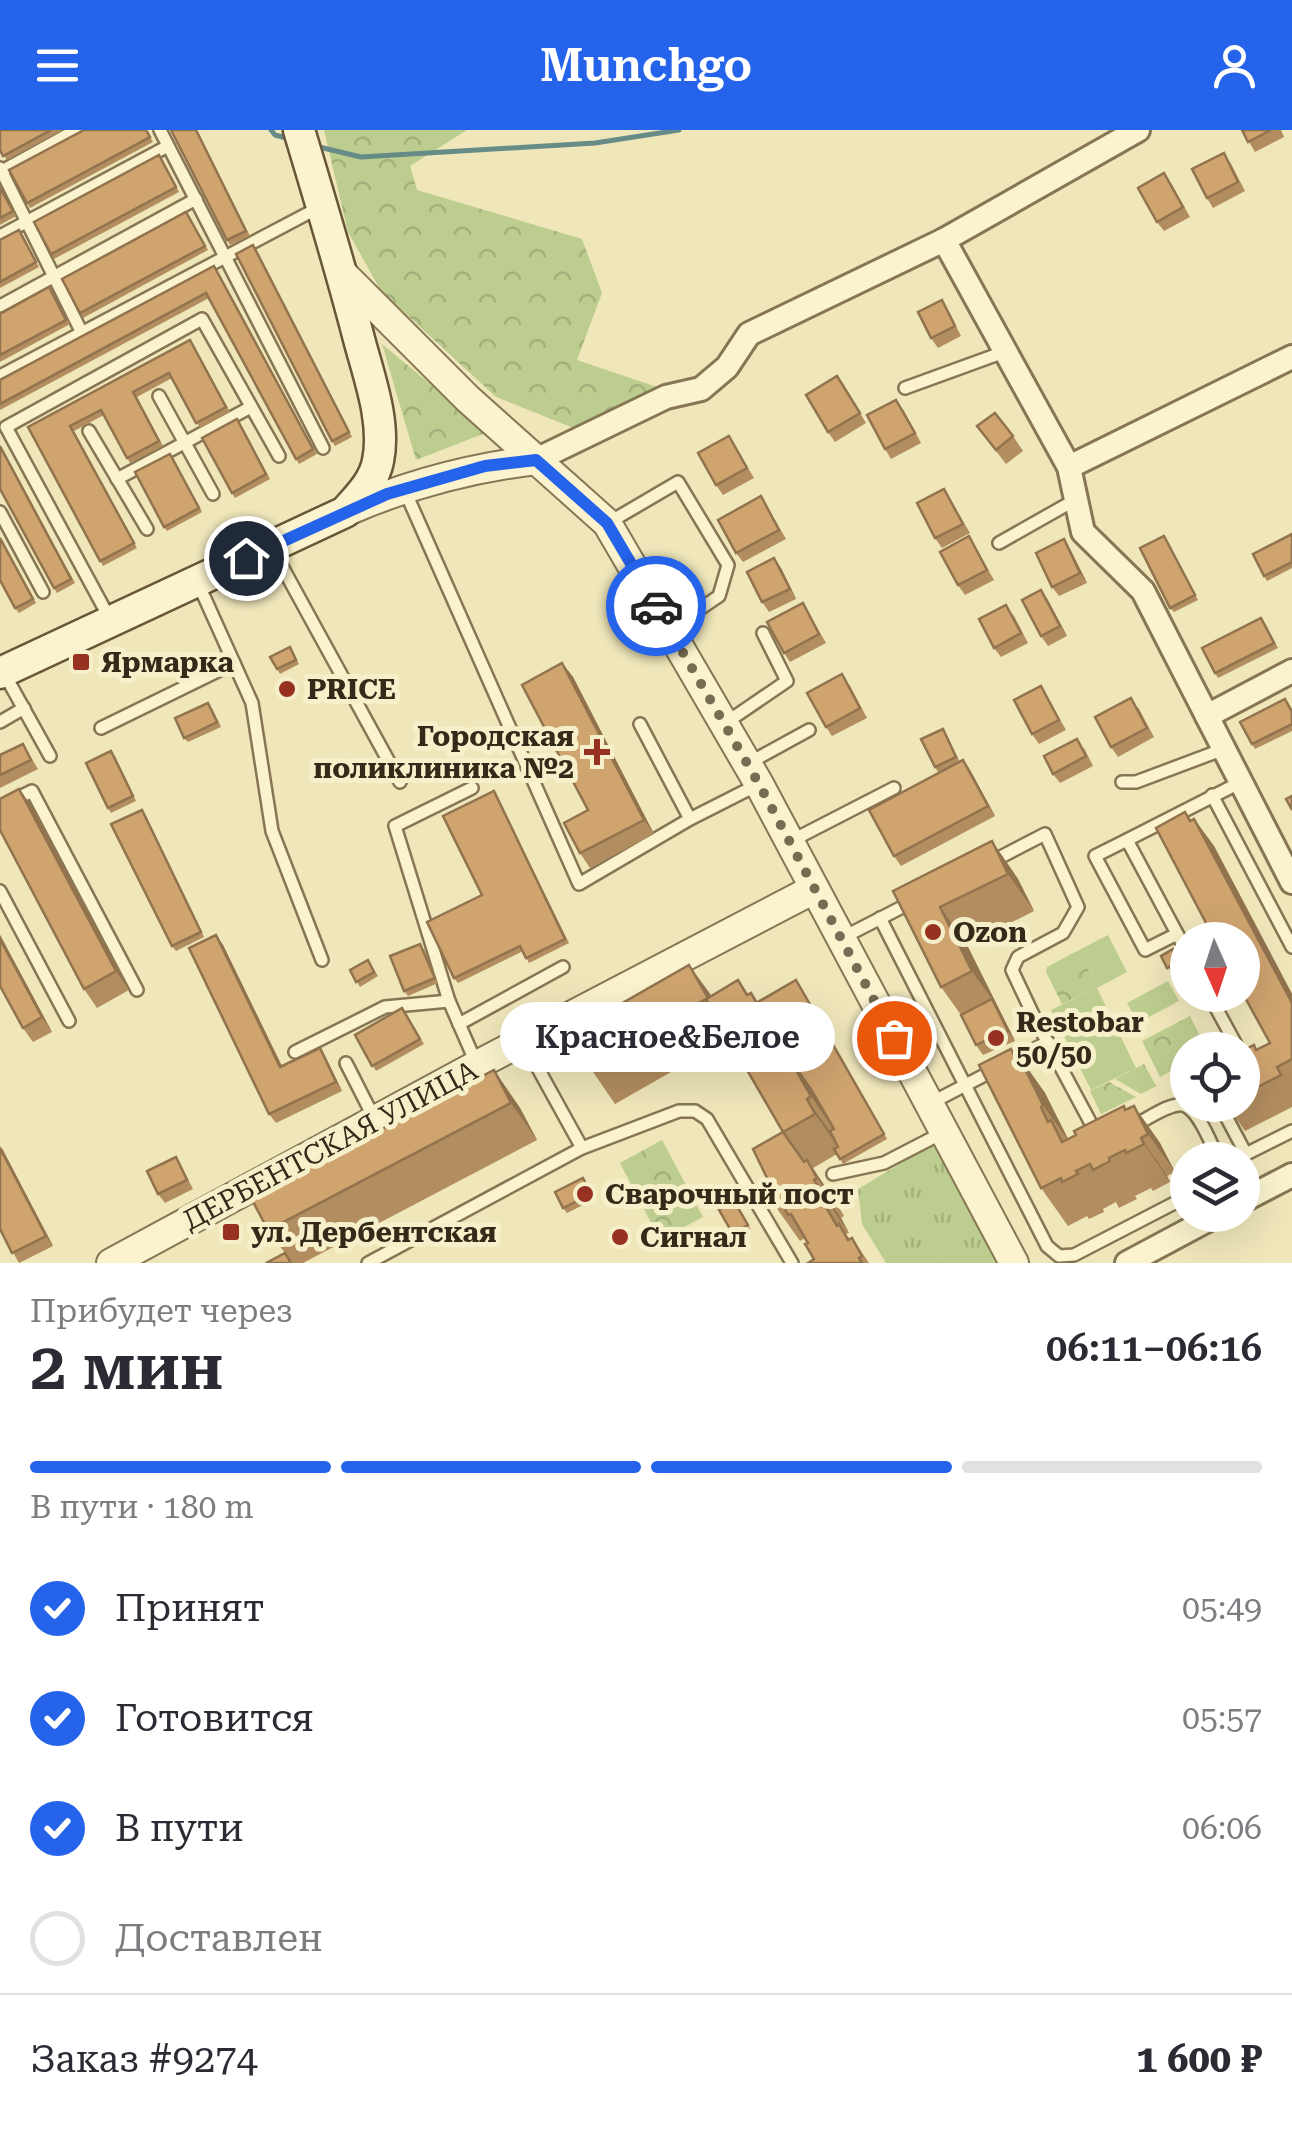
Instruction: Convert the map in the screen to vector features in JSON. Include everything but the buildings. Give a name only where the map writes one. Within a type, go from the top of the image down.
[{"type":"main road","points":[[1,670],[345,512],[369,484],[378,464],[380,439],[373,393],[342,273],[298,130]]},
{"type":"street","points":[[345,512],[387,494],[485,466],[536,460],[666,396],[701,390],[727,367],[749,334],[944,240],[1138,130]]},
{"type":"street","points":[[944,240],[1070,467],[1083,532],[1142,592],[1290,872]]},
{"type":"street","points":[[342,273],[468,398],[607,523],[753,774],[1014,1263]]},
{"type":"street","points":[[1070,467],[1292,356]]},
{"type":"street","points":[[1207,716],[1292,671]]},
{"type":"street","name":"ДЕРБЕНТСКАЯ УЛИЦА","points":[[114,1262],[814,889]]},
{"type":"street","points":[[1260,1192],[1292,1175]]},
{"type":"street","points":[[1127,1263],[1185,1232]]},
{"type":"lane","points":[[76,130],[0,170],[82,333]]},
{"type":"lane","points":[[160,130],[323,448]]},
{"type":"lane","points":[[0,236],[168,146]]},
{"type":"lane","points":[[0,306],[196,199]]},
{"type":"lane","points":[[0,376],[322,206]]},
{"type":"lane","points":[[111,621],[6,427],[202,320],[279,456]]},
{"type":"lane","points":[[905,388],[1004,352]]},
{"type":"lane","points":[[160,396],[213,494]]},
{"type":"lane","points":[[118,479],[251,406]]},
{"type":"lane","points":[[89,430],[147,529]]},
{"type":"lane","points":[[607,523],[678,482],[728,565],[719,596],[669,630]]},
{"type":"lane","points":[[404,489],[579,884],[690,819],[810,730]]},
{"type":"lane","points":[[999,543],[1075,500]]},
{"type":"lane","points":[[0,512],[43,592]]},
{"type":"lane","points":[[271,546],[400,782]]},
{"type":"lane","points":[[197,582],[252,703],[272,831],[322,960]]},
{"type":"lane","points":[[724,724],[787,682],[763,633]]},
{"type":"lane","points":[[102,728],[234,663]]},
{"type":"lane","points":[[1,670],[50,756]]},
{"type":"lane","points":[[0,722],[24,708]]},
{"type":"lane","points":[[640,724],[690,819]]},
{"type":"lane","points":[[1122,782],[1136,782],[1224,749]]},
{"type":"lane","points":[[1170,938],[1145,950],[1095,856],[1240,782]]},
{"type":"lane","points":[[472,788],[395,826],[449,1001],[478,1065]]},
{"type":"lane","points":[[789,842],[894,788]]},
{"type":"lane","points":[[0,807],[32,791],[137,990]]},
{"type":"lane","points":[[1212,795],[1292,947]]},
{"type":"lane","points":[[979,868],[1045,834],[1078,907],[1063,933],[1018,958],[1012,970],[1094,1131],[1116,1136],[1174,1105],[1184,1104],[1194,1110],[1210,1142]]},
{"type":"lane","points":[[1127,840],[1171,922]]},
{"type":"lane","points":[[0,891],[70,1021]]},
{"type":"lane","points":[[840,939],[929,893]]},
{"type":"lane","points":[[880,918],[1046,1246],[1059,1256],[1074,1255],[1170,1205]]},
{"type":"lane","points":[[459,1024],[563,967]]},
{"type":"lane","points":[[295,1052],[385,1008],[449,1001]]},
{"type":"lane","points":[[523,1042],[582,1148]]},
{"type":"lane","points":[[929,1104],[1048,1042]]},
{"type":"lane","points":[[346,1063],[376,1122]]},
{"type":"lane","points":[[368,1263],[582,1148],[679,1110],[695,1111],[706,1119],[792,1263]]},
{"type":"lane","points":[[1260,1148],[1292,1131]]},
{"type":"lane","points":[[833,1174],[884,1163],[944,1132]]},
{"type":"green space","points":[[324,130],[467,130],[410,166],[417,190],[582,239],[602,293],[577,360],[660,388],[581,431],[496,397],[381,291],[348,232]]},
{"type":"green space","points":[[382,344],[488,432],[416,460]]},
{"type":"green space","points":[[1108,935],[1127,972],[1097,988],[1136,1068],[1091,1090],[1051,1010],[1097,987],[1079,950]]},
{"type":"green space","points":[[1079,950],[1097,987],[1062,1004],[1047,967]]},
{"type":"green space","points":[[1168,981],[1170,985],[1170,1006],[1138,1023],[1127,1003]]},
{"type":"green space","points":[[1190,1016],[1198,1032],[1170,1032],[1170,1072],[1160,1077],[1142,1041]]},
{"type":"green space","points":[[1144,1064],[1156,1086],[1141,1094],[1115,1079]]},
{"type":"green space","points":[[1109,1082],[1136,1097],[1101,1114],[1090,1091]]},
{"type":"green space","points":[[662,1140],[703,1217],[660,1240],[620,1163]]},
{"type":"green space","points":[[933,1144],[1002,1263],[886,1263],[862,1224],[858,1189]]},
{"type":"waterway","points":[[271,130],[290,139]]},
{"type":"waterway","points":[[315,146],[361,157],[595,143],[679,130]]},
{"type":"way so far","points":[[656,606],[759,784],[894,1038]]},
{"type":"place","name":"Ярмарка","points":[[81,662]]},
{"type":"place","name":"PRICE","points":[[287,689]]},
{"type":"place","name":"Городская поликлиника №2","points":[[597,752]]},
{"type":"place","name":"Ozon","points":[[933,932]]},
{"type":"place","name":"Красное&Белое","points":[[894,1038]]},
{"type":"place","name":"Restobar 50/50","points":[[996,1038]]},
{"type":"place","name":"Сварочный пост","points":[[585,1194]]},
{"type":"place","name":"ул. Дербентская","points":[[231,1232]]},
{"type":"place","name":"Сигнал","points":[[620,1237]]},
{"type":"route","points":[[246,558],[387,494],[485,466],[536,460],[607,523],[656,606]]}]
